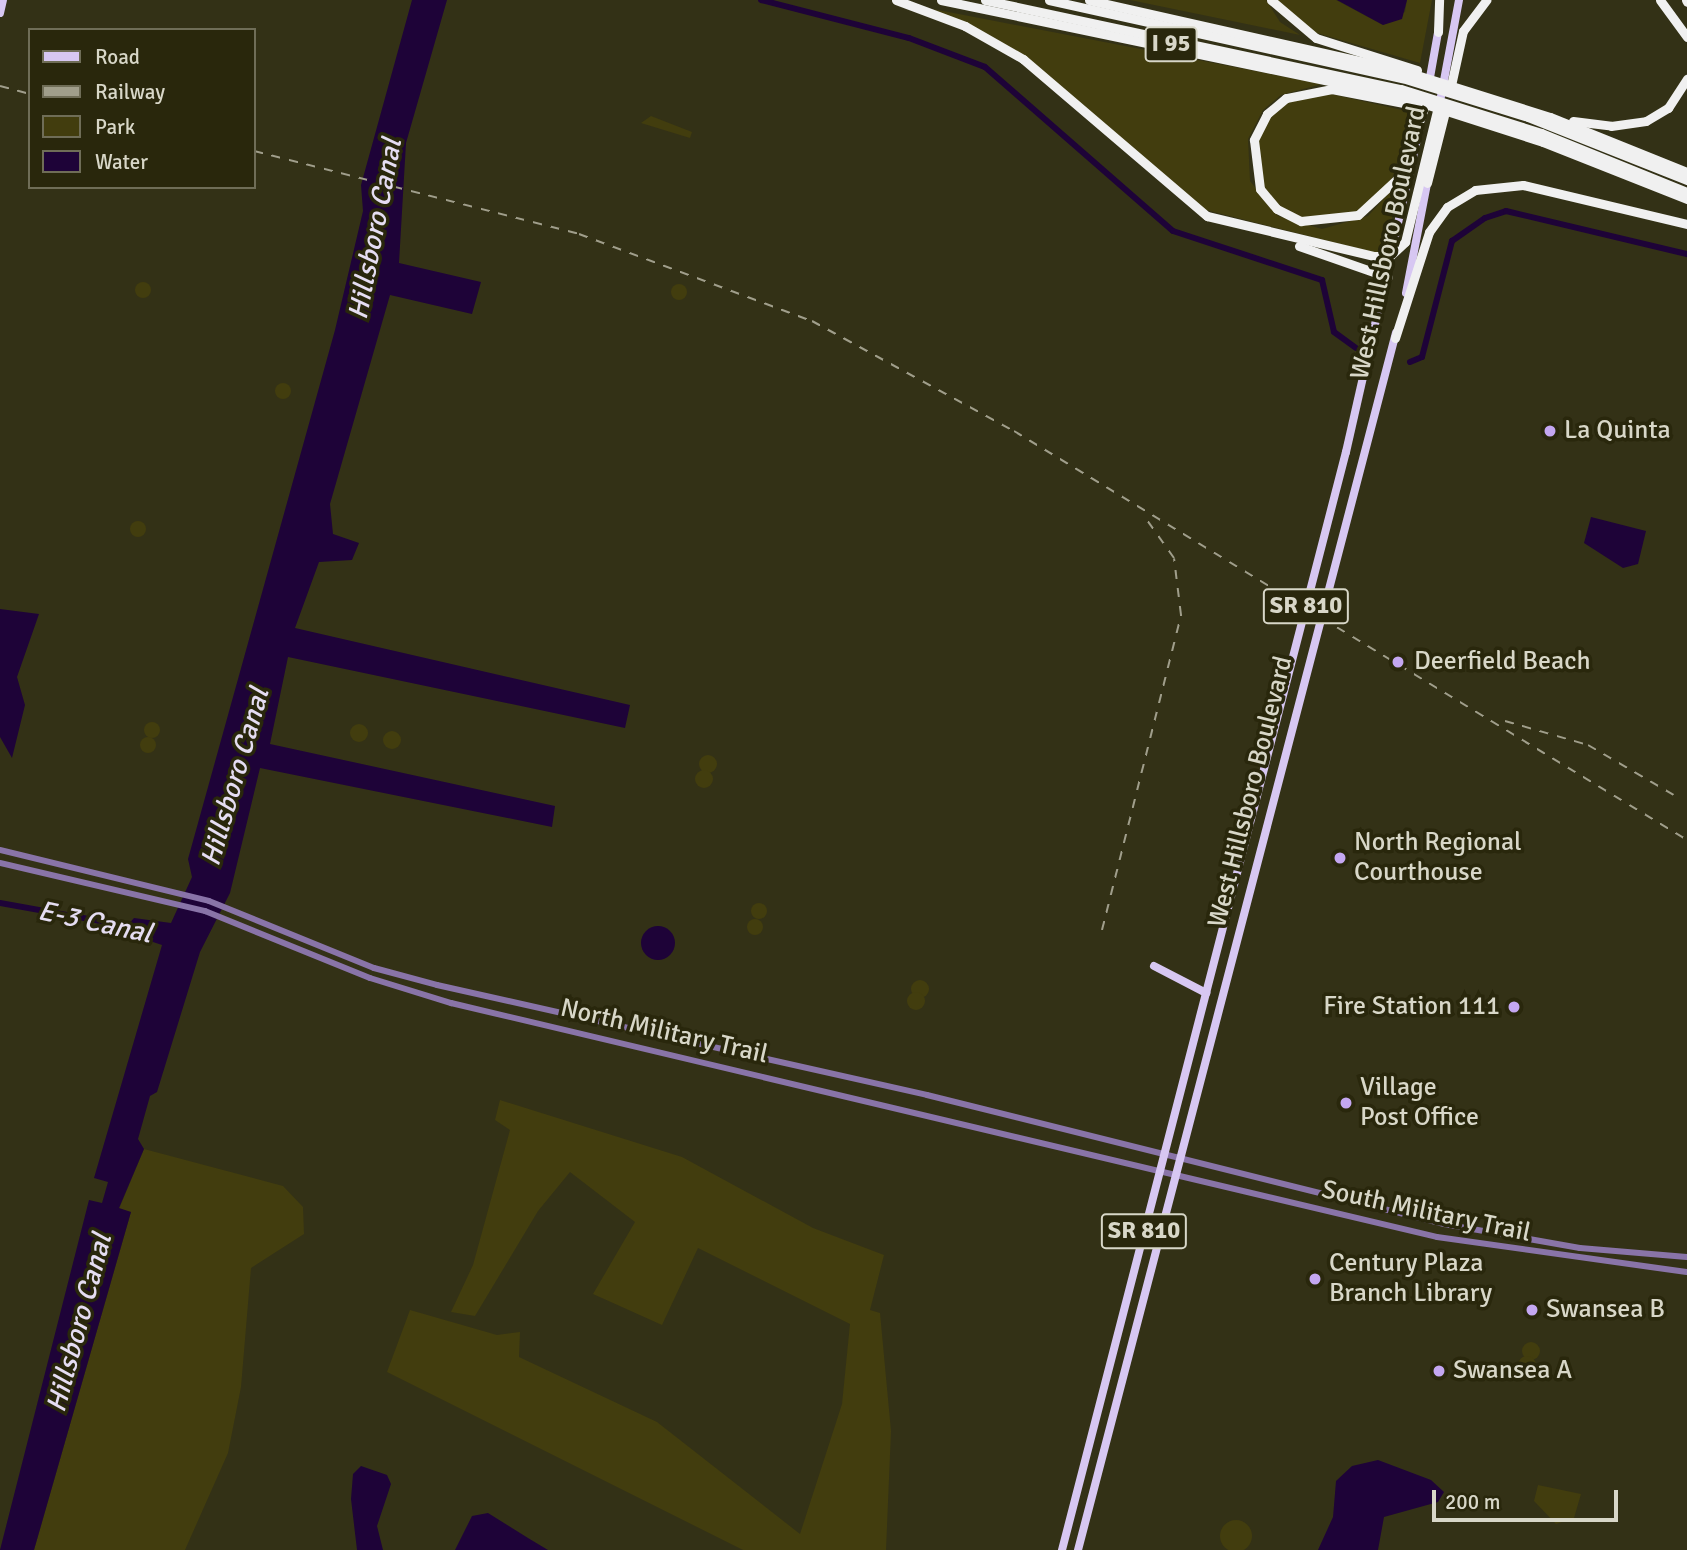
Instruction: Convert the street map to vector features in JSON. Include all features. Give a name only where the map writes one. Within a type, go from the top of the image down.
[{"type":"highway","points":[[896,0],[965,26],[1017,55],[1181,199],[1251,230],[1388,277]]},
{"type":"highway","name":"I 95","points":[[941,0],[1464,111],[1687,200]]},
{"type":"highway","points":[[985,0],[1464,111],[1687,192]]},
{"type":"highway","points":[[1049,0],[1404,71],[1447,83],[1468,94],[1550,117],[1687,172]]},
{"type":"highway","name":"I 95","points":[[1089,0],[1404,71]]},
{"type":"highway","points":[[1271,0],[1308,34],[1687,180]]},
{"type":"highway","points":[[1438,32],[1439,0]]},
{"type":"highway","points":[[1427,183],[1461,36],[1486,0]]},
{"type":"highway","points":[[1660,0],[1687,37]]},
{"type":"highway","points":[[1550,117],[1639,123],[1668,108],[1687,79]]},
{"type":"highway","points":[[1399,96],[1332,89],[1286,98],[1267,114],[1254,140],[1260,190],[1277,209],[1301,221],[1334,222],[1364,212],[1399,177],[1424,108]]},
{"type":"highway","points":[[1251,230],[1393,255],[1407,237],[1441,106]]},
{"type":"highway","points":[[1395,338],[1429,232],[1447,207],[1475,190],[1523,185],[1687,225]]},
{"type":"main road","points":[[0,13],[3,0]]},
{"type":"main road","name":"West Hillsboro Boulevard","points":[[1062,1550],[1388,277],[1444,0]]},
{"type":"main road","name":"West Hillsboro Boulevard","points":[[1078,1550],[1293,710],[1395,338],[1427,183],[1459,0]]},
{"type":"main road","points":[[1286,682],[1293,710]]},
{"type":"main road","points":[[1253,809],[1261,833]]},
{"type":"main road","points":[[1154,966],[1206,993]]},
{"type":"street","name":"North Military Trail","points":[[0,850],[230,908],[374,968],[437,985],[1164,1154]]},
{"type":"street","name":"North Military Trail","points":[[0,863],[170,901],[228,918],[410,992],[1160,1169]]},
{"type":"street","name":"South Military Trail","points":[[1164,1154],[1512,1237],[1687,1258]]},
{"type":"street","name":"South Military Trail","points":[[1160,1169],[1497,1249],[1687,1272]]},
{"type":"green space","points":[[1130,0],[1266,0],[1280,22],[1300,35]]},
{"type":"green space","points":[[1275,0],[1336,0],[1383,25],[1405,12],[1407,0],[1432,0],[1420,63],[1310,31]]},
{"type":"green space","points":[[933,9],[1322,84],[1281,95],[1263,110],[1248,139],[1250,181],[1278,216],[1322,229],[1368,216],[1400,181],[1384,255],[1202,209],[1022,54]]},
{"type":"green space","points":[[1322,92],[1411,112],[1392,180],[1357,212],[1304,219],[1281,208],[1265,190],[1255,146],[1272,112],[1286,101]]},
{"type":"green space","points":[[651,116],[692,132],[690,138],[641,123]]},
{"type":"green space","points":[[140,282],[146,282],[151,290],[149,296],[140,298],[135,293],[135,287]]},
{"type":"green space","points":[[676,284],[682,284],[687,292],[685,298],[676,300],[671,295],[671,289]]},
{"type":"green space","points":[[280,383],[286,383],[291,391],[289,397],[280,399],[275,394],[275,388]]},
{"type":"green space","points":[[135,521],[141,521],[146,529],[144,535],[135,537],[130,532],[130,526]]},
{"type":"green space","points":[[149,722],[155,722],[160,730],[158,736],[149,738],[144,733],[144,727]]},
{"type":"green space","points":[[359,724],[365,727],[368,733],[365,739],[359,742],[353,739],[350,733],[353,727]]},
{"type":"green space","points":[[392,731],[398,734],[401,740],[398,746],[392,749],[386,746],[383,740],[386,734]]},
{"type":"green space","points":[[145,737],[151,737],[156,745],[154,751],[145,753],[140,748],[140,742]]},
{"type":"green space","points":[[708,755],[714,758],[717,764],[714,770],[708,773],[702,770],[699,764],[702,758]]},
{"type":"green space","points":[[704,770],[710,773],[713,779],[710,785],[704,788],[698,785],[695,779],[698,773]]},
{"type":"green space","points":[[756,903],[762,903],[767,911],[765,917],[756,919],[751,914],[751,908]]},
{"type":"green space","points":[[752,919],[758,919],[763,927],[761,933],[752,935],[747,930],[747,924]]},
{"type":"green space","points":[[920,980],[926,983],[929,989],[926,995],[920,998],[914,995],[911,989],[914,983]]},
{"type":"green space","points":[[916,992],[922,995],[925,1001],[922,1007],[916,1010],[910,1007],[907,1001],[910,995]]},
{"type":"green space","points":[[500,1100],[682,1157],[813,1228],[884,1255],[870,1310],[880,1313],[891,1431],[886,1550],[743,1550],[387,1372],[410,1310],[497,1335],[520,1332],[519,1357],[657,1422],[800,1534],[842,1404],[850,1324],[698,1248],[662,1325],[593,1294],[635,1222],[570,1172],[538,1211],[475,1316],[451,1312],[473,1265],[510,1130],[495,1120]]},
{"type":"green space","points":[[144,1149],[283,1186],[303,1207],[304,1234],[251,1268],[241,1387],[228,1453],[185,1550],[34,1550],[131,1212],[119,1209]]},
{"type":"green space","points":[[1531,1342],[1537,1345],[1540,1351],[1537,1357],[1531,1360],[1525,1357],[1522,1351],[1525,1345]]},
{"type":"green space","points":[[1527,1356],[1533,1359],[1536,1365],[1533,1371],[1527,1374],[1521,1371],[1518,1365],[1521,1359]]},
{"type":"green space","points":[[1538,1485],[1581,1494],[1574,1518],[1556,1524],[1534,1501]]},
{"type":"green space","points":[[1230,1521],[1242,1521],[1251,1530],[1251,1542],[1242,1551],[1230,1551],[1221,1542],[1221,1530]]},
{"type":"water","name":"Hillsboro Canal","points":[[412,0],[447,0],[406,143],[399,263],[481,282],[472,314],[390,295],[330,504],[333,534],[359,543],[352,560],[319,562],[295,628],[630,705],[625,728],[288,657],[270,744],[555,806],[552,827],[260,768],[230,893],[200,952],[157,1092],[150,1096],[138,1139],[144,1149],[119,1208],[131,1212],[34,1550],[0,1550],[89,1200],[102,1203],[108,1182],[94,1178],[162,945],[132,935],[127,926],[134,918],[171,923],[192,877],[188,859],[335,330],[363,211],[361,185]]},
{"type":"water","points":[[1337,0],[1407,0],[1402,19],[1383,25]]},
{"type":"water","points":[[1591,517],[1646,531],[1638,564],[1623,568],[1584,543]]},
{"type":"water","points":[[0,609],[39,614],[17,677],[25,705],[12,758],[0,737]]},
{"type":"water","points":[[658,926],[670,931],[675,943],[670,955],[658,960],[646,955],[641,943],[646,931]]},
{"type":"water","points":[[1378,1460],[1431,1480],[1444,1492],[1438,1502],[1384,1517],[1378,1550],[1318,1550],[1333,1517],[1336,1481],[1352,1466]]},
{"type":"water","points":[[361,1466],[387,1475],[391,1484],[377,1526],[383,1550],[357,1550],[351,1499],[353,1474]]},
{"type":"water","points":[[488,1513],[548,1550],[455,1550],[472,1516]]},
{"type":"waterway","points":[[761,0],[909,38],[985,67],[1173,231],[1322,280],[1334,332],[1356,348]]},
{"type":"waterway","points":[[1410,362],[1422,357],[1452,241],[1485,218],[1506,211],[1687,254]]},
{"type":"waterway","name":"E-3 Canal","points":[[0,903],[133,927]]},
{"type":"railway","points":[[0,86],[28,93]]},
{"type":"railway","points":[[256,152],[579,234],[812,321],[1014,431],[1687,840]]},
{"type":"railway","points":[[1102,930],[1181,615],[1174,558],[1144,516]]},
{"type":"railway","points":[[1505,721],[1588,745],[1674,795]]},
{"type":"place","name":"La Quinta","points":[[1550,431]]},
{"type":"place","name":"Deerfield Beach","points":[[1398,662]]},
{"type":"place","name":"North Regional Courthouse","points":[[1340,858]]},
{"type":"place","name":"Fire Station 111","points":[[1514,1007]]},
{"type":"place","name":"Village Post Office","points":[[1346,1103]]},
{"type":"place","name":"Century Plaza Branch Library","points":[[1315,1279]]},
{"type":"place","name":"Swansea B","points":[[1532,1310]]},
{"type":"place","name":"Swansea A","points":[[1439,1371]]}]
